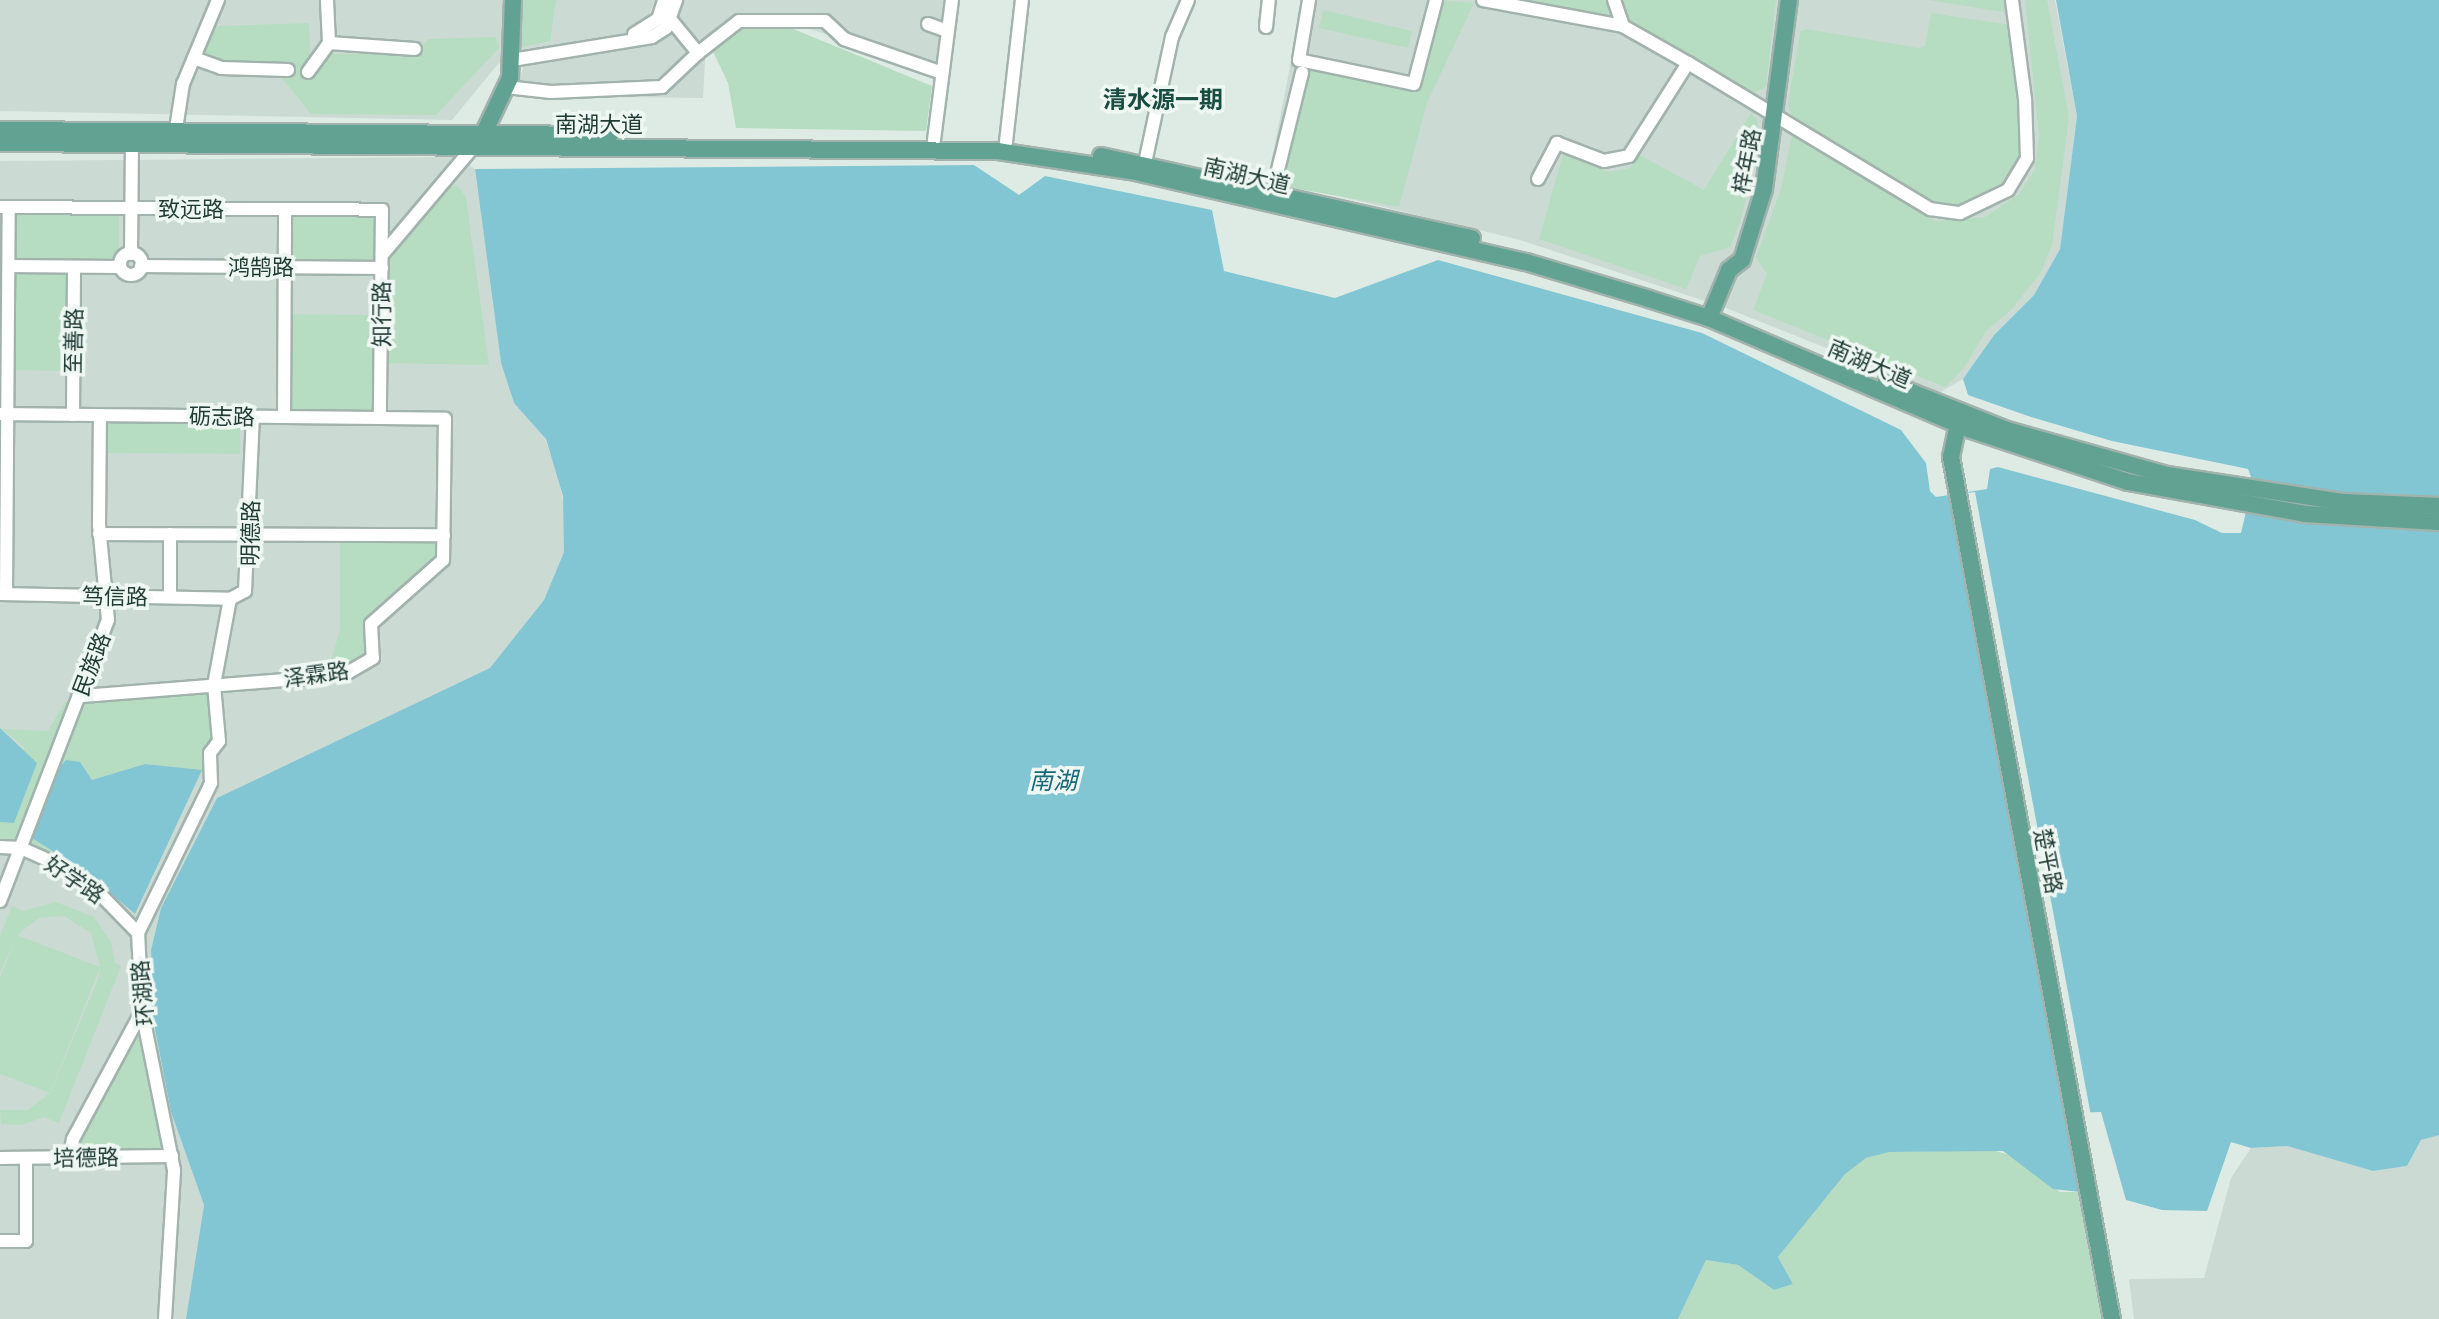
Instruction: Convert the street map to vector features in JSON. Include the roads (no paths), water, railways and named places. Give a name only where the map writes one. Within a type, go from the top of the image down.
[{"type":"main road","points":[[479,141],[506,87],[512,57],[513,0]]},
{"type":"main road","name":"梓年路","points":[[1711,315],[1729,270],[1742,260],[1764,189],[1777,115],[1789,0]]},
{"type":"main road","name":"南湖大道","points":[[0,130],[176,129],[479,141],[998,151],[1131,171],[1511,258],[1711,315]]},
{"type":"main road","name":"南湖大道","points":[[0,143],[934,140],[1006,142],[1145,163],[1528,251],[1711,315],[1964,421],[2102,460],[2251,499],[2439,522]]},
{"type":"main road","name":"楚平路","points":[[1964,421],[1951,445],[1963,494],[2110,1283],[2112,1319]]},
{"type":"main road","name":"南湖大道","points":[[2251,499],[2439,506]]},
{"type":"main road","name":"楚平路","points":[[2110,1283],[2123,1319]]},
{"type":"street","points":[[176,129],[183,84],[218,0]]},
{"type":"street","points":[[308,72],[329,43],[327,0]]},
{"type":"street","points":[[512,57],[642,33],[658,19],[664,0]]},
{"type":"street","points":[[512,57],[652,37],[671,20],[676,0]]},
{"type":"street","points":[[934,140],[952,0]]},
{"type":"street","points":[[1006,142],[1022,0]]},
{"type":"street","points":[[1145,163],[1168,51],[1188,0]]},
{"type":"street","points":[[1266,27],[1269,0]]},
{"type":"street","points":[[1309,0],[1299,60],[1414,84],[1436,0]]},
{"type":"street","points":[[1483,0],[1623,26],[1777,115],[1930,209],[1951,214],[1988,203],[2008,190],[2023,170],[2029,142],[2012,0]]},
{"type":"street","points":[[1614,0],[1623,26]]},
{"type":"street","points":[[671,20],[698,53]]},
{"type":"street","points":[[506,87],[551,92],[662,87],[739,21],[825,21],[844,39],[942,73]]},
{"type":"street","points":[[928,24],[947,31]]},
{"type":"street","points":[[329,43],[415,49]]},
{"type":"street","points":[[194,58],[221,68],[288,70]]},
{"type":"street","points":[[1538,179],[1557,143],[1604,161],[1629,156],[1688,63]]},
{"type":"street","points":[[1273,190],[1302,73]]},
{"type":"street","points":[[382,261],[479,141]]},
{"type":"street","points":[[132,144],[131,254],[141,266]]},
{"type":"street","points":[[3,594],[9,266],[5,207]]},
{"type":"street","name":"致远路","points":[[5,207],[382,210]]},
{"type":"street","points":[[284,417],[285,209]]},
{"type":"street","name":"知行路","points":[[380,418],[382,210]]},
{"type":"street","points":[[9,266],[120,267],[131,254]]},
{"type":"street","name":"鸿鹄路","points":[[120,267],[131,275],[141,266],[284,267],[382,261]]},
{"type":"street","name":"至善路","points":[[73,415],[74,267]]},
{"type":"street","name":"砺志路","points":[[4,414],[445,419]]},
{"type":"street","name":"民族路","points":[[0,901],[108,620],[99,534],[100,415]]},
{"type":"street","name":"明德路","points":[[214,685],[230,599],[248,588],[253,417]]},
{"type":"street","name":"泽霖路","points":[[79,696],[357,669],[374,656],[371,624],[441,563],[445,419]]},
{"type":"street","points":[[99,534],[444,535]]},
{"type":"street","points":[[170,534],[170,597]]},
{"type":"street","name":"笃信路","points":[[3,594],[230,599]]},
{"type":"street","name":"环湖路","points":[[165,1319],[174,1208],[172,1156],[142,1011],[138,933],[210,785],[210,753],[219,741],[214,685]]},
{"type":"street","name":"好学路","points":[[0,847],[20,851],[87,883],[138,933]]},
{"type":"street","name":"好学路","points":[[0,854],[20,851]]},
{"type":"street","points":[[69,1158],[73,1139],[142,1011]]},
{"type":"street","name":"培德路","points":[[0,1158],[172,1156]]},
{"type":"street","points":[[0,1241],[26,1241],[26,1158]]},
{"type":"water","name":"南湖","points":[[2056,0],[2439,0],[2439,1135],[2421,1140],[2407,1166],[2373,1171],[2287,1146],[2251,1148],[2231,1142],[2207,1211],[2162,1210],[2126,1200],[2101,1112],[2066,1113],[2080,1192],[2053,1189],[2003,1151],[1890,1152],[1866,1158],[1845,1174],[1778,1257],[1793,1284],[1774,1290],[1738,1265],[1706,1260],[1678,1319],[186,1319],[204,1205],[171,1112],[153,1019],[151,950],[161,908],[217,798],[490,668],[544,600],[564,552],[563,496],[546,439],[514,403],[501,363],[475,169],[974,165],[1019,195],[1045,176],[1212,210],[1224,271],[1335,298],[1438,260],[1702,333],[1901,430],[1926,463],[1930,491],[1936,497],[1987,489],[1990,469],[1998,467],[2195,520],[2222,533],[2241,533],[2253,482],[2248,469],[2112,441],[1968,395],[1963,379],[1994,335],[2034,295],[2060,249],[2077,116]]},
{"type":"water","points":[[0,728],[37,763],[14,823],[0,822]]},
{"type":"water","points":[[66,760],[80,762],[92,780],[145,764],[202,770],[135,914],[87,873],[32,838],[55,772]]},
{"type":"district","name":"清水源一期","points":[[1163,100]]}]
